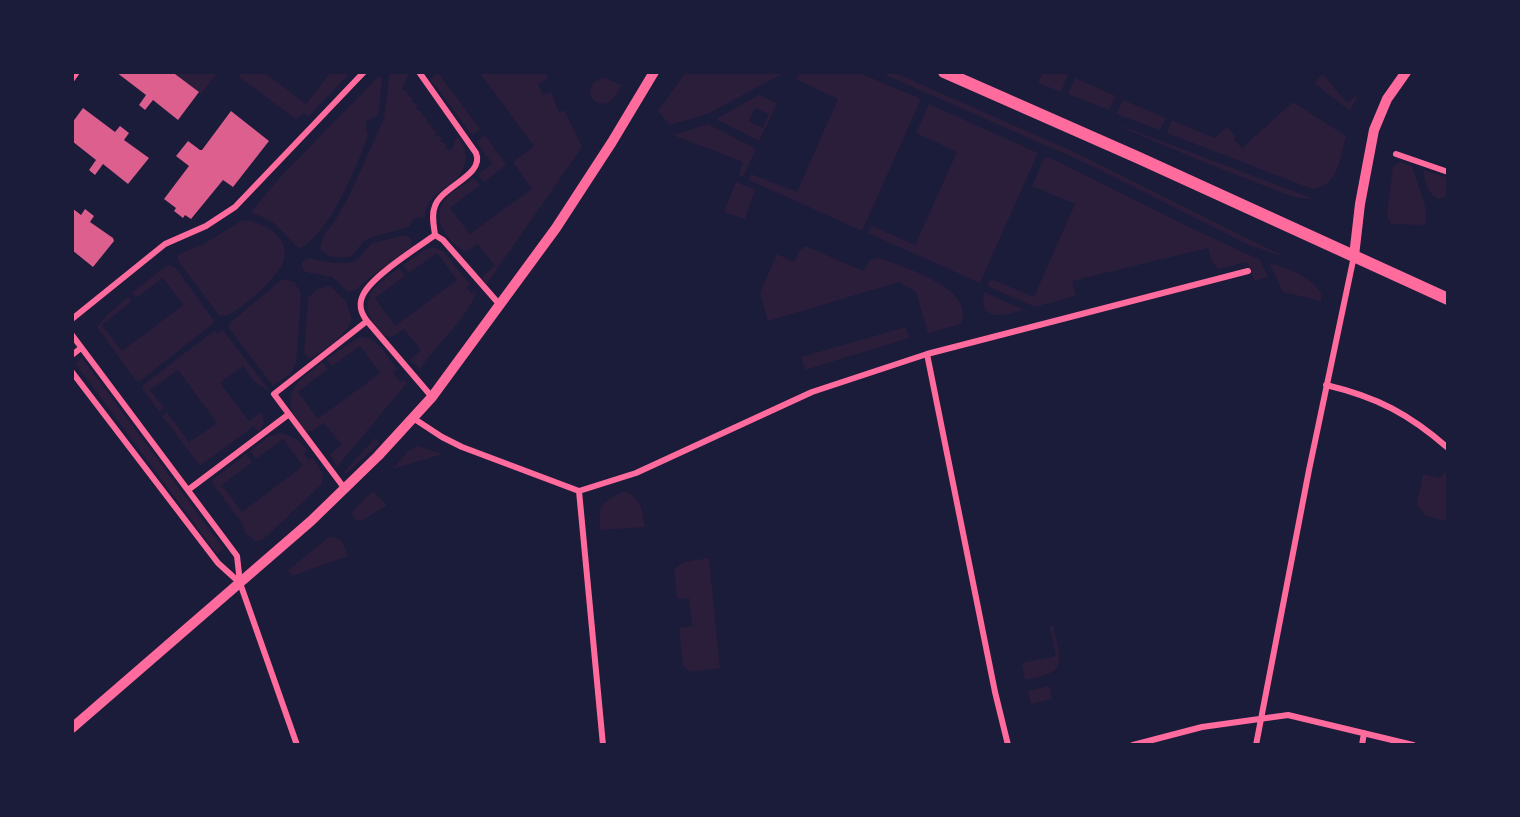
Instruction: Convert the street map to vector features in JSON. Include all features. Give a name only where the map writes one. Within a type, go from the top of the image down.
[{"type":"main road","points":[[944,72],[1448,299]]},
{"type":"street","points":[[72,79],[77,72]]},
{"type":"street","points":[[72,319],[165,244],[206,226],[235,207],[364,72]]},
{"type":"street","points":[[419,72],[478,158],[476,168],[440,198],[435,205],[433,213],[435,235]]},
{"type":"street","points":[[72,728],[345,490],[432,397],[560,222],[654,72]]},
{"type":"street","points":[[1256,745],[1326,386],[1354,256],[1360,204],[1374,130],[1387,99],[1406,72]]},
{"type":"street","points":[[1396,154],[1448,172]]},
{"type":"street","points":[[435,235],[443,240],[500,306]]},
{"type":"street","points":[[432,397],[367,321],[361,308],[361,301],[366,290],[378,278],[435,235]]},
{"type":"street","points":[[413,418],[462,447],[579,491],[636,473],[812,392],[927,354],[1248,271]]},
{"type":"street","points":[[345,490],[274,394],[367,321]]},
{"type":"street","points":[[72,335],[237,556],[240,583],[297,745]]},
{"type":"street","points":[[72,355],[81,348]]},
{"type":"street","points":[[927,354],[995,692],[1008,745]]},
{"type":"street","points":[[72,372],[218,563],[240,583]]},
{"type":"street","points":[[1326,386],[1360,394],[1406,415],[1448,448]]},
{"type":"street","points":[[188,490],[289,414]]},
{"type":"street","points":[[579,491],[603,745]]},
{"type":"street","points":[[1133,745],[1202,727],[1288,715],[1413,745]]},
{"type":"street","points":[[1362,745],[1364,733]]},
{"type":"shaded area","points":[[177,72],[218,72],[201,94],[175,74]]},
{"type":"shaded area","points":[[238,72],[264,72],[306,104],[331,72],[351,72],[308,117],[304,113],[296,119],[240,78]]},
{"type":"shaded area","points":[[390,72],[409,72],[402,89],[408,92],[407,95],[413,99],[412,102],[418,105],[416,109],[423,112],[421,115],[427,118],[426,122],[432,125],[431,128],[437,131],[435,135],[442,138],[440,141],[446,144],[445,148],[451,150],[457,137],[461,141],[466,157],[464,167],[458,177],[432,198],[425,217],[413,219],[410,226],[405,228],[369,238],[352,256],[330,256],[320,249],[323,237],[349,196],[384,118]]},
{"type":"shaded area","points":[[479,72],[531,72],[532,74],[546,72],[547,79],[538,84],[543,95],[551,92],[559,112],[564,110],[582,147],[486,285],[482,277],[495,266],[478,244],[466,252],[448,237],[441,224],[441,209],[450,194],[474,178],[480,185],[450,208],[470,234],[532,189],[513,162],[534,146]]},
{"type":"shaded area","points":[[686,72],[785,72],[710,113],[670,125],[658,111]]},
{"type":"shaded area","points":[[800,72],[857,72],[921,99],[862,231],[749,180],[751,174],[797,192],[838,99],[796,79]]},
{"type":"shaded area","points":[[879,72],[893,72],[1081,155],[1287,258],[1249,245],[1090,165]]},
{"type":"shaded area","points":[[1043,72],[1060,72],[1068,75],[1061,92],[1038,83]]},
{"type":"shaded area","points":[[438,73],[480,129],[472,135],[430,79]]},
{"type":"shaded area","points":[[1323,74],[1347,103],[1359,93],[1350,111],[1314,83]]},
{"type":"shaded area","points":[[379,76],[382,78],[379,112],[376,117],[366,123],[368,135],[350,180],[321,230],[311,241],[300,248],[297,247],[273,222],[251,212],[282,175]]},
{"type":"shaded area","points":[[604,78],[622,85],[613,99],[601,104],[592,98],[590,91],[594,82]]},
{"type":"shaded area","points":[[1075,78],[1116,96],[1109,110],[1068,94]]},
{"type":"shaded area","points":[[759,95],[777,103],[759,141],[716,119]],"holes":[[[755,108],[769,114],[763,128],[749,121]]]},
{"type":"shaded area","points":[[1123,100],[1166,118],[1160,130],[1116,114]]},
{"type":"shaded area","points":[[1293,102],[1346,136],[1337,170],[1328,183],[1321,187],[1312,189],[1167,133],[1172,120],[1214,138],[1227,127],[1235,136],[1234,140],[1242,148]]},
{"type":"shaded area","points":[[929,104],[1038,153],[980,283],[868,233],[872,226],[915,245],[957,152],[916,133]]},
{"type":"shaded area","points":[[1103,119],[1317,200],[1293,197]]},
{"type":"shaded area","points":[[708,124],[756,149],[743,177],[739,175],[743,162],[673,135]]},
{"type":"shaded area","points":[[485,135],[506,165],[484,182],[478,174],[493,164],[476,142]]},
{"type":"shaded area","points":[[1048,157],[1260,260],[1268,277],[1255,281],[1247,262],[1218,269],[1212,261],[1208,248],[1072,281],[1076,296],[1035,307],[987,286],[991,279],[1034,297],[1075,204],[1032,186],[1044,158]]},
{"type":"shaded area","points":[[1401,162],[1412,166],[1426,209],[1426,223],[1423,225],[1391,224],[1387,216],[1393,166]]},
{"type":"shaded area","points":[[1424,170],[1448,178],[1446,197],[1438,199],[1429,191]]},
{"type":"shaded area","points":[[736,182],[755,190],[745,219],[724,212]]},
{"type":"shaded area","points":[[243,220],[266,227],[279,237],[285,251],[284,260],[276,274],[251,299],[235,312],[224,316],[219,315],[178,261],[178,256],[202,245]]},
{"type":"shaded area","points":[[404,235],[411,238],[412,246],[356,290],[348,292],[332,277],[305,272],[302,268],[302,262],[309,258],[331,263],[349,263],[357,260],[372,243]]},
{"type":"shaded area","points":[[433,247],[443,251],[470,284],[466,287],[472,294],[475,291],[474,298],[462,318],[420,369],[410,360],[421,350],[404,329],[392,337],[384,335],[374,324],[368,306],[372,292],[399,268],[405,276],[375,298],[395,326],[457,280],[437,253],[409,273],[403,265]]},
{"type":"shaded area","points":[[804,247],[863,271],[870,260],[880,258],[935,281],[958,299],[963,311],[961,324],[928,333],[916,292],[899,282],[768,321],[760,293],[777,254],[794,262],[799,251]]},
{"type":"shaded area","points":[[1269,263],[1304,277],[1321,293],[1321,301],[1283,292]]},
{"type":"shaded area","points":[[170,265],[176,268],[215,322],[140,381],[136,381],[97,327],[128,297],[132,301],[102,325],[122,351],[183,305],[163,278],[136,298],[132,293]]},
{"type":"shaded area","points":[[283,279],[294,282],[300,291],[296,363],[291,373],[273,386],[228,327]]},
{"type":"shaded area","points":[[330,286],[346,301],[352,320],[340,337],[309,359],[304,353],[308,298],[317,289]]},
{"type":"shaded area","points":[[984,292],[1024,310],[1001,315],[991,314],[983,306]]},
{"type":"shaded area","points":[[906,327],[909,338],[805,370],[801,357]]},
{"type":"shaded area","points":[[215,330],[218,334],[223,330],[269,390],[254,381],[243,366],[220,383],[249,421],[262,412],[264,424],[259,432],[254,426],[200,466],[162,416],[167,412],[189,442],[217,423],[178,370],[150,390],[164,408],[159,412],[142,388]]},
{"type":"shaded area","points":[[360,337],[372,340],[382,348],[397,369],[393,373],[401,382],[404,379],[406,384],[337,467],[330,454],[342,445],[324,423],[313,431],[305,431],[292,409],[290,400],[297,384],[323,362],[328,369],[298,392],[318,419],[380,373],[360,346],[332,366],[326,359]]},
{"type":"shaded area","points":[[82,358],[224,549],[217,554],[75,363]]},
{"type":"shaded area","points":[[278,433],[291,436],[304,446],[307,450],[304,453],[309,460],[313,458],[323,474],[322,484],[267,536],[255,541],[246,534],[241,522],[211,481],[246,454],[252,462],[222,485],[242,512],[303,466],[283,439],[256,459],[250,451],[268,437]]},
{"type":"shaded area","points":[[375,438],[380,443],[346,474],[344,472]]},
{"type":"shaded area","points":[[418,446],[443,454],[393,469],[408,451]]},
{"type":"shaded area","points":[[1446,470],[1448,472],[1448,521],[1426,516],[1417,504],[1423,474],[1440,478]]},
{"type":"shaded area","points":[[373,491],[387,505],[363,520],[356,520],[351,512]]},
{"type":"shaded area","points":[[624,491],[638,501],[645,527],[600,530],[600,514],[603,505]]},
{"type":"shaded area","points":[[329,537],[342,541],[348,556],[292,576],[287,571]]},
{"type":"shaded area","points":[[709,558],[720,668],[690,672],[683,665],[679,628],[692,626],[689,598],[677,599],[674,570],[683,562]]},
{"type":"shaded area","points":[[1053,625],[1058,649],[1058,664],[1049,674],[1025,680],[1022,663],[1056,656],[1050,626]]},
{"type":"shaded area","points":[[1049,686],[1052,699],[1031,704],[1028,691]]},
{"type":"building","points":[[116,72],[177,72],[175,74],[199,92],[178,120],[153,100],[145,110],[139,105],[146,95]]},
{"type":"building","points":[[83,108],[115,132],[120,126],[129,133],[124,140],[149,158],[128,184],[103,164],[95,175],[89,170],[96,160],[72,141],[72,123]]},
{"type":"building","points":[[231,111],[269,141],[233,187],[223,180],[191,219],[185,215],[183,218],[174,211],[176,208],[164,199],[189,166],[176,156],[188,141],[202,150]]},
{"type":"building","points":[[72,208],[81,215],[85,209],[94,216],[90,222],[113,238],[114,241],[93,267],[72,250]]}]
